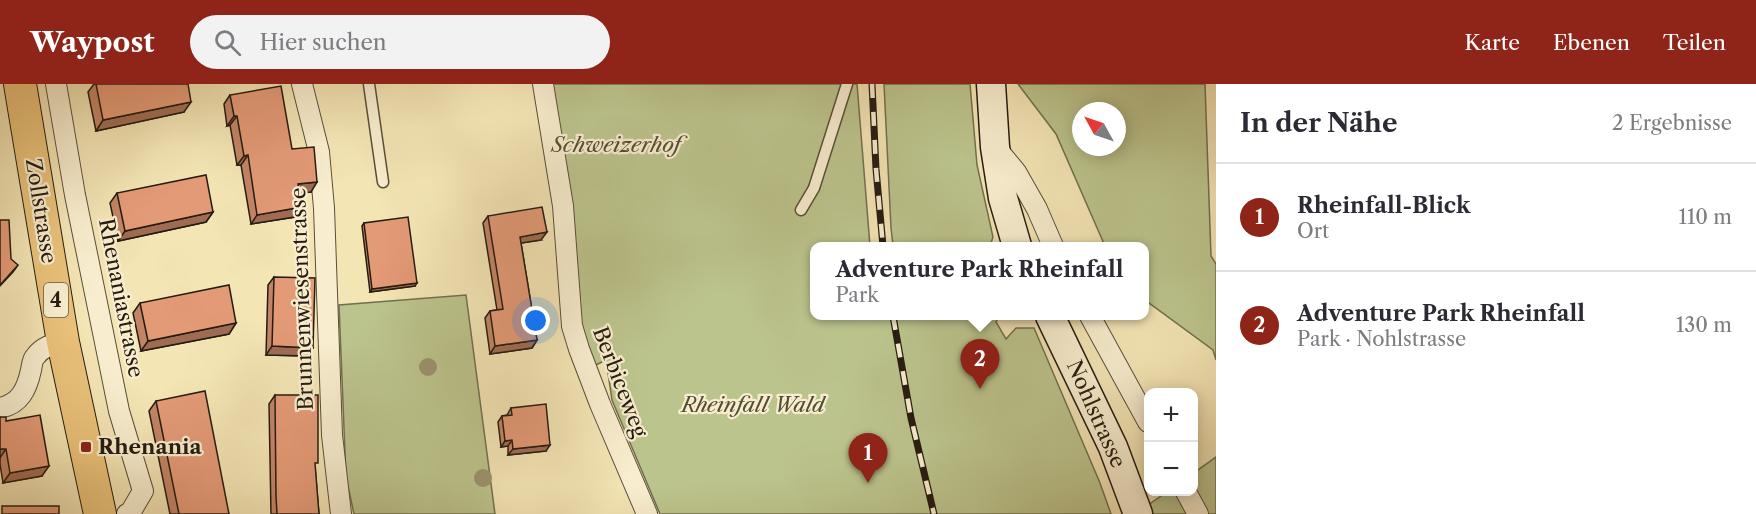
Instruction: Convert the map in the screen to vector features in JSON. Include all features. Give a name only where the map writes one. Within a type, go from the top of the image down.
[{"type":"main road","name":"Zollstrasse","points":[[20,84],[63,342],[100,514]]},
{"type":"street","name":"Rhenaniastrasse","points":[[56,84],[75,195],[119,411],[143,491],[130,513],[127,514]]},
{"type":"street","name":"Brunnenwiesenstrasse","points":[[302,84],[320,163],[324,208],[332,435],[341,514]]},
{"type":"street","name":"Berbiceweg","points":[[543,84],[563,207],[573,326],[587,371],[647,514]]},
{"type":"street","points":[[991,84],[995,147],[1003,198],[1016,242]]},
{"type":"street","points":[[995,147],[1016,172],[1037,209],[1051,242]]},
{"type":"street","name":"Nohlstrasse","points":[[1052,320],[1113,447],[1138,514]]},
{"type":"street","points":[[1093,320],[1144,413]]},
{"type":"street","points":[[0,408],[16,401],[21,396],[28,383],[34,358],[46,346],[63,342]]},
{"type":"street","points":[[1188,496],[1198,514]]},
{"type":"lane","points":[[369,84],[383,182]]},
{"type":"lane","points":[[801,210],[814,188],[847,84]]},
{"type":"green space","name":"Rheinfall Wald","points":[[551,84],[857,84],[870,242],[810,242],[810,320],[997,320],[1006,339],[1016,328],[1034,328],[1111,514],[660,514],[612,400],[606,360],[592,367],[583,343]]},
{"type":"green space","points":[[884,84],[970,84],[977,165],[993,237],[991,242],[893,242]]},
{"type":"green space","points":[[1018,84],[1205,84],[1211,256],[1216,264],[1216,360],[1213,350],[1149,303],[1149,242],[1103,242],[1056,134]]},
{"type":"green space","points":[[466,295],[495,514],[354,514],[346,477],[339,305]]},
{"type":"green space","points":[[1216,457],[1216,514],[1151,514],[1148,505],[1161,496],[1198,496],[1198,470]]},
{"type":"building","points":[[96,84],[188,84],[191,102],[103,120]]},
{"type":"building","points":[[281,86],[292,149],[314,147],[317,182],[298,184],[302,207],[257,215],[248,155],[244,156],[237,116],[234,116],[230,95]]},
{"type":"building","points":[[206,175],[213,212],[125,231],[117,193]]},
{"type":"building","points":[[542,207],[547,232],[520,237],[537,340],[495,346],[490,311],[503,309],[488,216]]},
{"type":"building","points":[[408,217],[417,283],[372,289],[364,223]]},
{"type":"building","points":[[0,220],[9,220],[11,259],[18,265],[0,285]]},
{"type":"building","points":[[274,277],[315,278],[313,348],[272,346]]},
{"type":"building","points":[[229,285],[236,323],[148,341],[140,303]]},
{"type":"building","points":[[205,391],[229,514],[179,514],[156,401]]},
{"type":"building","points":[[275,395],[318,395],[318,463],[315,463],[319,514],[277,514]]},
{"type":"building","points":[[546,404],[550,445],[513,449],[512,440],[505,441],[502,416],[512,415],[511,408]]},
{"type":"building","points":[[40,415],[49,466],[10,473],[6,449],[0,449],[0,417],[6,417],[6,421]]},
{"type":"building","points":[[2,506],[59,506],[59,514],[2,514]]},
{"type":"railway","points":[[872,84],[883,242]]},
{"type":"railway","points":[[894,320],[911,418],[934,514]]},
{"type":"place","name":"Adventure Park Rheinfall","points":[[980,389]]},
{"type":"place","name":"Rhenania","points":[[86,447]]},
{"type":"place","name":"Rheinfall-Blick","points":[[868,483]]},
{"type":"park label","name":"Schweizerhof","points":[[616,145]]}]
